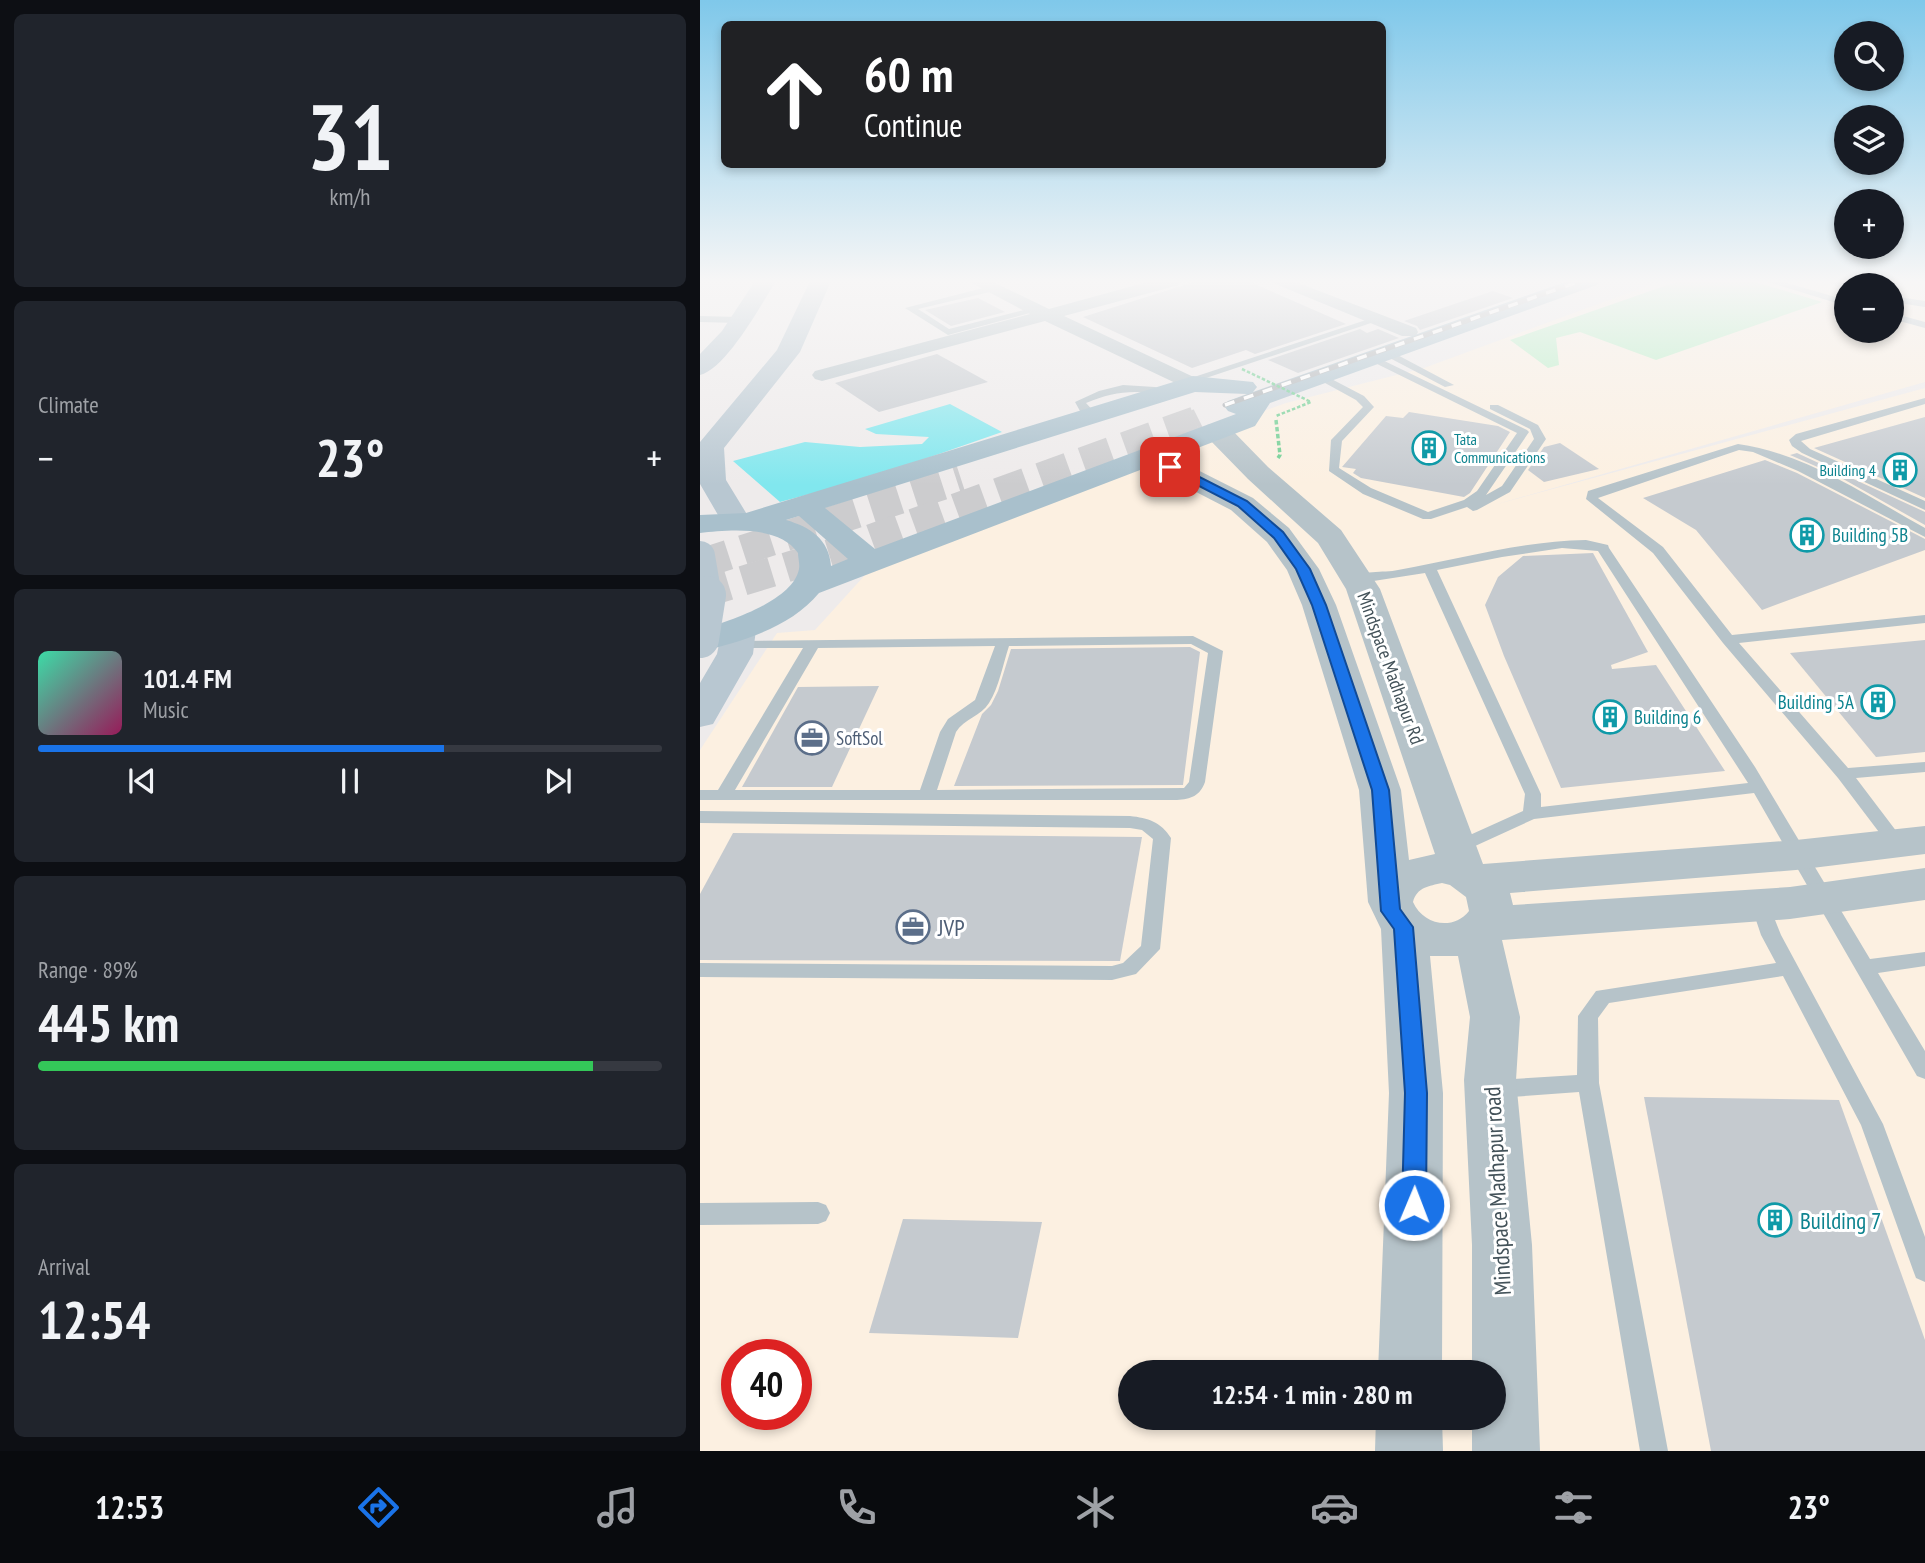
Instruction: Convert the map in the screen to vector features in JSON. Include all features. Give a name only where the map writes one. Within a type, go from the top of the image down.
[{"type":"main road","points":[[700,368],[718,349]]},
{"type":"main road","points":[[700,395],[735,349]]},
{"type":"main road","points":[[700,429],[741,349]]},
{"type":"main road","points":[[700,556],[708,601],[700,640],[738,636],[791,601],[807,586],[815,570],[816,556],[809,544],[795,534],[745,521],[712,480],[710,448],[720,431],[790,349]]},
{"type":"main road","points":[[1249,385],[1359,349]]},
{"type":"main road","points":[[700,524],[745,521],[805,506],[1093,416],[1180,392],[1320,376],[1401,349]]},
{"type":"main road","points":[[807,586],[1150,457],[1208,426],[1246,420],[1249,385]]},
{"type":"main road","points":[[805,506],[870,562]]},
{"type":"main road","points":[[700,716],[735,654],[738,636]]},
{"type":"street","points":[[822,375],[913,349]]},
{"type":"street","points":[[1105,349],[1180,392]]},
{"type":"street","name":"Mindspace Madhapur Rd","points":[[1208,426],[1273,467],[1309,517],[1330,537],[1363,589],[1471,891]]},
{"type":"street","points":[[1150,457],[1242,504],[1273,530],[1303,569],[1319,605],[1380,790],[1397,910],[1416,1093],[1410,1360]]},
{"type":"street","points":[[1224,494],[1273,467]]},
{"type":"street","points":[[1273,530],[1309,517]]},
{"type":"street","points":[[1471,891],[1911,842]]},
{"type":"street","points":[[1471,891],[1460,940],[1440,941],[1420,936],[1397,910],[1401,879],[1419,870],[1441,868],[1471,891],[1760,905],[1825,899],[1925,884]]},
{"type":"street","name":"Mindspace Madhapur road","points":[[1471,891],[1495,1017],[1491,1089],[1502,1245],[1506,1451]]},
{"type":"street","points":[[1409,1430],[1409,1451]]},
{"type":"lane","points":[[1180,392],[1297,349]]},
{"type":"lane","points":[[1380,356],[1406,376],[1523,432],[1482,494],[1468,503],[1427,516]]},
{"type":"lane","points":[[1320,376],[1356,396],[1369,407],[1337,440],[1333,469],[1367,491],[1427,516],[1439,517],[1490,499],[1506,489],[1540,439],[1534,427],[1522,419],[1380,356]]},
{"type":"lane","points":[[1925,401],[1800,436],[1795,440],[1796,444],[1806,451],[1925,506]]},
{"type":"lane","points":[[1911,842],[1844,774],[1728,640],[1658,550],[1599,505],[1592,499],[1592,494],[1747,446],[1787,461],[1925,533]]},
{"type":"lane","points":[[1357,579],[1540,547],[1588,544],[1603,548],[1758,787],[1925,1069]]},
{"type":"lane","points":[[1429,568],[1533,794],[1531,814],[1471,891]]},
{"type":"lane","points":[[1728,640],[1925,619]]},
{"type":"lane","points":[[700,795],[1177,795],[1187,794],[1195,789],[1216,651],[1210,646],[1183,638],[813,643],[738,636]]},
{"type":"lane","points":[[926,796],[948,732],[954,722],[982,702],[1004,641]]},
{"type":"lane","points":[[723,795],[813,643]]},
{"type":"lane","points":[[1844,774],[1925,767]]},
{"type":"lane","points":[[1531,814],[1758,787]]},
{"type":"lane","points":[[700,817],[1130,822],[1144,823],[1155,828],[1162,838],[1150,949],[1129,969],[1112,973],[700,970]]},
{"type":"lane","points":[[1760,905],[1771,935],[1872,1124],[1925,1270]]},
{"type":"lane","points":[[1864,967],[1925,959]]},
{"type":"lane","points":[[1654,1451],[1588,1083],[1588,1016],[1603,996],[1788,968]]},
{"type":"lane","points":[[1491,1089],[1588,1083]]},
{"type":"lane","points":[[700,1214],[818,1213]]},
{"type":"path","points":[[1249,385],[1311,402],[1276,416],[1273,467]]},
{"type":"shaded area","points":[[1477,349],[1925,349],[1925,382],[1494,505],[1925,388],[1925,1451],[700,1451],[700,750],[777,633],[815,630],[866,574],[1094,473],[1286,403],[1424,368]]},
{"type":"green space","points":[[1522,349],[1557,349],[1559,365],[1548,368]]},
{"type":"green space","points":[[1625,349],[1688,349],[1656,360]]},
{"type":"water","points":[[950,404],[1002,432],[873,477],[780,502],[733,461],[805,442],[860,447],[922,444],[929,437],[876,434],[865,429]]},
{"type":"building","points":[[1151,349],[1271,349],[1255,354],[1246,350],[1192,368]]},
{"type":"building","points":[[1301,349],[1368,349],[1298,373],[1268,360]]},
{"type":"building","points":[[937,354],[988,382],[879,412],[835,383]]},
{"type":"building","name":"Tata Communications","points":[[1409,412],[1498,426],[1510,432],[1470,493],[1464,497],[1361,478],[1353,473],[1356,469],[1342,467],[1386,416],[1403,418]]},
{"type":"building","name":"Building 4","points":[[1925,417],[1925,498],[1814,448]]},
{"type":"building","points":[[1560,443],[1599,469],[1544,482],[1528,470],[1544,447]]},
{"type":"building","points":[[1797,453],[1925,512],[1925,525],[1836,475],[1790,455]]},
{"type":"building","name":"Building 5B","points":[[1765,460],[1797,473],[1925,539],[1925,550],[1762,610],[1696,530],[1643,498]]},
{"type":"building","name":"Building 6","points":[[1593,553],[1648,652],[1611,665],[1612,669],[1656,665],[1725,771],[1561,788],[1485,605],[1498,577],[1523,556]]},
{"type":"building","name":"Building 5A","points":[[1925,640],[1925,752],[1876,757],[1790,653]]},
{"type":"building","points":[[1190,647],[1200,652],[1183,785],[954,786],[982,714],[991,705],[998,691],[1011,649]]},
{"type":"building","name":"SoftSol","points":[[879,686],[832,787],[742,787],[798,687]]},
{"type":"building","name":"JVP","points":[[733,833],[1142,837],[1120,961],[700,960],[700,894]]},
{"type":"building","name":"Building 7","points":[[1644,1097],[1839,1100],[1925,1340],[1925,1451],[1711,1451]]},
{"type":"building","points":[[903,1219],[1042,1222],[1018,1338],[869,1333]]},
{"type":"tunnel","points":[[700,594],[830,554],[1199,420],[1195,422]]},
{"type":"tunnel","points":[[700,564],[961,479]]},
{"type":"railway","points":[[1225,405],[1387,349]]},
{"type":"place","name":"Tata Communications","points":[[1429,448]]},
{"type":"place","name":"Building 4","points":[[1900,470]]},
{"type":"place","name":"Building 5B","points":[[1807,535]]},
{"type":"place","name":"Building 5A","points":[[1878,702]]},
{"type":"place","name":"Building 6","points":[[1610,717]]},
{"type":"place","name":"SoftSol","points":[[812,738]]},
{"type":"place","name":"JVP","points":[[913,927]]},
{"type":"place","name":"Building 7","points":[[1775,1220]]},
{"type":"route","points":[[1170,467],[1242,504],[1278,535],[1303,569],[1319,605],[1380,790],[1391,911],[1404,927],[1416,1093],[1414,1205]]}]
